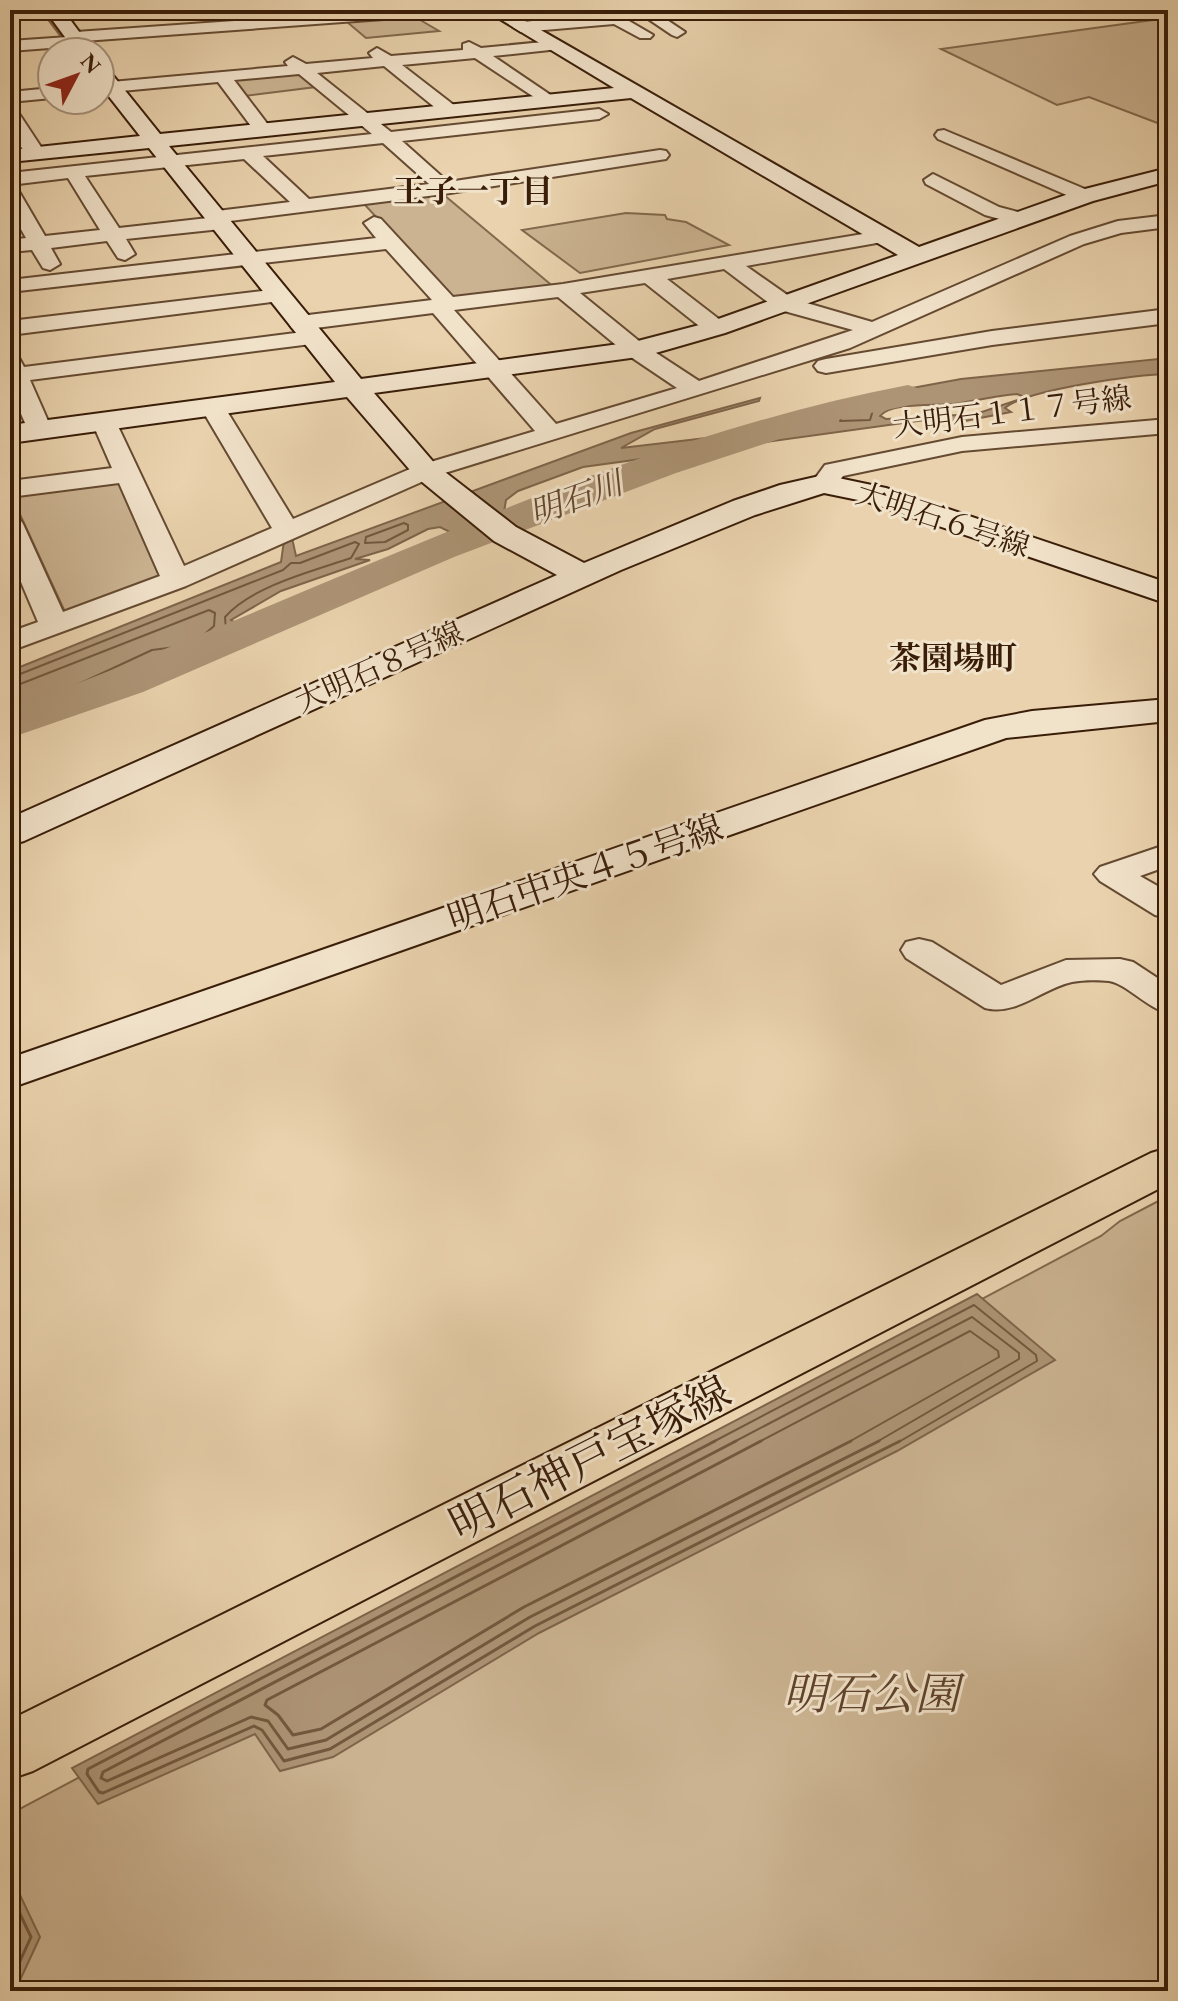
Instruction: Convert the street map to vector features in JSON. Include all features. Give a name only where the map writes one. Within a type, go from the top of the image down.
[{"type":"main road","name":"明石神戸宝塚線","points":[[10,1751],[1168,1164]]},
{"type":"street","points":[[54,10],[74,36]]},
{"type":"street","points":[[218,10],[233,24]]},
{"type":"street","points":[[95,36],[116,27],[233,24],[277,16],[335,18],[452,10]]},
{"type":"street","points":[[499,13],[540,10]]},
{"type":"street","points":[[642,10],[677,32]]},
{"type":"street","points":[[417,13],[477,53],[606,163]]},
{"type":"street","points":[[499,13],[918,257]]},
{"type":"street","points":[[335,18],[449,110]]},
{"type":"street","points":[[521,27],[617,19],[645,35]]},
{"type":"street","points":[[255,22],[301,70],[387,137],[444,188]]},
{"type":"street","points":[[10,46],[36,45]]},
{"type":"street","points":[[116,81],[223,77],[553,46]]},
{"type":"street","points":[[223,77],[246,98],[263,130]]},
{"type":"street","points":[[296,92],[325,89]]},
{"type":"street","points":[[10,179],[495,126],[574,98],[633,92]]},
{"type":"street","points":[[10,97],[36,95]]},
{"type":"street","points":[[116,96],[174,162],[354,389],[430,475],[505,534],[576,571]]},
{"type":"street","points":[[10,156],[449,110],[547,110],[605,118],[574,98]]},
{"type":"street","points":[[10,113],[36,153]]},
{"type":"street","points":[[495,126],[552,170]]},
{"type":"street","points":[[441,131],[501,178]]},
{"type":"street","points":[[944,135],[1085,196]]},
{"type":"street","points":[[10,246],[112,235],[660,155],[635,138]]},
{"type":"street","points":[[322,144],[381,197]]},
{"type":"street","points":[[248,152],[305,206]]},
{"type":"street","points":[[73,172],[136,272]]},
{"type":"street","points":[[10,434],[636,350],[716,328],[1085,196],[1168,174]]},
{"type":"street","points":[[933,180],[992,211],[1022,219]]},
{"type":"street","points":[[10,192],[58,281]]},
{"type":"street","points":[[354,200],[550,433]]},
{"type":"street","points":[[10,642],[176,580],[430,475],[550,433],[842,343],[1077,240],[1118,227],[1168,221]]},
{"type":"street","points":[[40,430],[12,371],[306,330],[881,237]]},
{"type":"street","points":[[10,286],[391,242]]},
{"type":"street","points":[[727,262],[785,304],[873,329]]},
{"type":"street","points":[[649,275],[716,328]]},
{"type":"street","points":[[563,290],[636,350],[704,388],[882,355],[1168,316]]},
{"type":"street","points":[[10,328],[279,295]]},
{"type":"street","points":[[915,310],[949,317]]},
{"type":"street","points":[[978,318],[1079,322],[1090,326]]},
{"type":"street","points":[[213,408],[288,532]]},
{"type":"street","points":[[104,422],[176,580]]},
{"type":"street","name":"大明石１１７号線","points":[[824,484],[834,470],[962,444],[1168,426]]},
{"type":"street","points":[[10,489],[129,474]]},
{"type":"street","name":"大明石６号線","points":[[576,571],[791,491],[824,484],[875,494],[1168,594]]},
{"type":"street","points":[[10,524],[18,567],[54,626]]},
{"type":"street","name":"大明石８号線","points":[[10,833],[576,571]]},
{"type":"street","name":"明石中央４５号線","points":[[10,1074],[998,728],[1168,710]]},
{"type":"street","points":[[1168,854],[1112,874],[1168,907]]},
{"type":"street","points":[[919,950],[998,1000],[1066,971],[1120,970],[1168,1002]]},
{"type":"green space","points":[[410,14],[439,31],[366,38],[347,22],[348,19]]},
{"type":"green space","points":[[1168,18],[1168,127],[1089,97],[1057,105],[941,49]]},
{"type":"green space","points":[[297,73],[316,87],[245,96],[233,78]]},
{"type":"green space","points":[[444,195],[555,288],[462,300],[451,297],[364,204]]},
{"type":"green space","points":[[626,213],[665,215],[667,219],[686,222],[729,245],[580,273],[522,230]]},
{"type":"green space","points":[[124,482],[166,578],[66,614],[12,497]]},
{"type":"green space","name":"明石公園","points":[[1168,1196],[1168,1991],[10,1991],[10,1814],[1101,1236],[1120,1221]]},
{"type":"water","points":[[1168,358],[1168,374],[1057,389],[1017,401],[1005,408],[1011,412],[965,421],[925,420],[583,467],[518,491],[506,500],[504,512],[513,527],[508,538],[474,544],[440,527],[428,529],[388,549],[355,559],[370,560],[281,591],[231,620],[236,623],[306,603],[355,596],[230,636],[200,662],[159,666],[10,736],[10,671],[281,562],[284,541],[292,538],[296,556],[631,433],[760,398],[759,401],[655,429],[621,448],[783,429],[885,393],[961,379]],"holes":[[[1017,394],[1022,396],[976,414],[886,419],[880,416],[894,408],[953,404]]]},
{"type":"water","points":[[977,1294],[1055,1360],[897,1451],[539,1633],[333,1757],[280,1771],[255,1734],[98,1804],[72,1768]]},
{"type":"water","points":[[10,1874],[40,1937],[15,1991],[10,1991]]},
{"type":"waterway","points":[[42,10],[62,36]]},
{"type":"waterway","points":[[443,13],[480,10]]},
{"type":"waterway","name":"明石川","points":[[10,724],[127,682],[440,548],[663,465],[830,411],[908,396]]},
{"type":"district","name":"王子一丁目","points":[[473,191]]},
{"type":"district","name":"茶園場町","points":[[953,658]]}]
